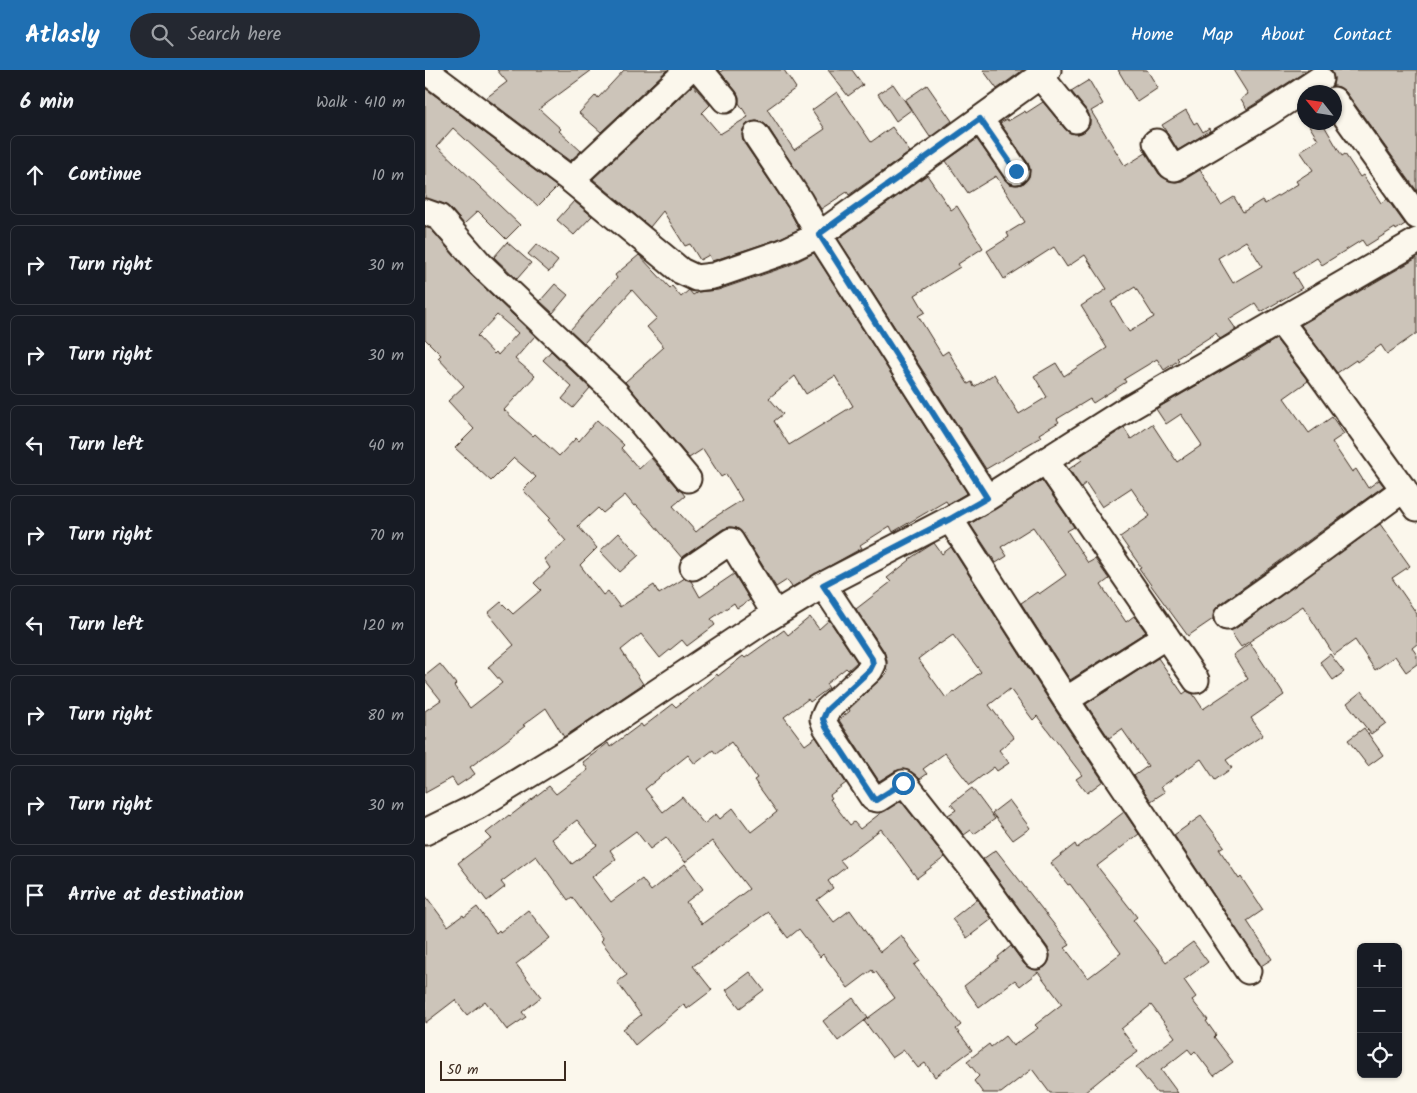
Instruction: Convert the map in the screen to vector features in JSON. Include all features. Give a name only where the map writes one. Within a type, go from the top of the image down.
[{"type":"street","points":[[425,70],[571,180],[681,271],[703,279],[783,252],[819,234],[1044,73],[1076,120]]},
{"type":"street","points":[[571,180],[689,70]]},
{"type":"street","points":[[700,70],[725,100]]},
{"type":"street","points":[[1156,142],[1171,166],[1175,168],[1321,80]]},
{"type":"street","points":[[1342,110],[1417,216]]},
{"type":"street","points":[[980,119],[1016,171]]},
{"type":"street","points":[[756,135],[800,201],[819,234],[987,498]]},
{"type":"street","points":[[425,212],[439,217],[480,264],[616,393],[688,478]]},
{"type":"street","points":[[425,832],[478,806],[576,746],[775,614],[823,585],[987,498],[1125,411],[1417,242]]},
{"type":"street","points":[[1227,617],[1303,564],[1410,499],[1280,321]]},
{"type":"street","points":[[1045,461],[1196,680]]},
{"type":"street","points":[[950,519],[1066,700],[1248,971]]},
{"type":"street","points":[[693,567],[731,541],[775,614]]},
{"type":"street","points":[[823,585],[872,659],[873,664],[870,670],[827,710],[823,719],[826,727],[873,798],[876,800],[903,783],[907,786],[981,880],[1036,956]]},
{"type":"street","points":[[1066,700],[1166,636]]},
{"type":"building","points":[[497,70],[592,70],[539,109],[581,151],[570,161],[486,98],[507,82]]},
{"type":"building","points":[[624,70],[667,70],[601,132],[579,113],[596,95],[598,98]]},
{"type":"building","points":[[723,70],[784,70],[796,88],[767,109],[794,150],[825,129],[812,110],[837,92],[871,142],[892,127],[910,152],[849,195],[847,192],[821,209],[768,127],[762,122],[748,123],[743,129],[744,143],[788,208],[799,229],[778,239],[712,261],[709,255],[700,260],[690,244],[685,246],[663,211],[650,227],[593,179],[693,85],[710,105],[702,113],[720,134],[748,117],[739,103],[736,91],[720,72]]},
{"type":"building","points":[[828,70],[852,70],[863,85],[848,96]]},
{"type":"building","points":[[983,70],[1023,70],[997,89]]},
{"type":"building","points":[[1118,70],[1147,70],[1158,88],[1137,102]]},
{"type":"building","points":[[1233,70],[1308,70],[1247,109],[1241,99],[1248,94]]},
{"type":"building","points":[[1331,70],[1417,70],[1417,191],[1346,92],[1342,89],[1342,85],[1333,85],[1334,78]]},
{"type":"building","points":[[1089,80],[1103,104],[1091,111],[1125,166],[1146,153],[1159,174],[1169,181],[1182,181],[1200,170],[1221,205],[1234,197],[1243,212],[1262,200],[1265,204],[1298,184],[1296,181],[1313,170],[1300,151],[1318,140],[1312,130],[1327,130],[1342,156],[1345,154],[1360,177],[1363,175],[1381,203],[1387,199],[1405,224],[1366,246],[1362,240],[1322,265],[1317,258],[1293,273],[1302,288],[1261,312],[1255,303],[1229,319],[1236,329],[1220,339],[1216,333],[1177,358],[1179,360],[1164,370],[1157,359],[1124,379],[1126,382],[1093,403],[1090,399],[1057,419],[1059,422],[1039,434],[1041,437],[986,469],[838,239],[927,175],[951,210],[957,206],[983,248],[958,264],[960,267],[915,295],[925,312],[918,316],[942,355],[948,351],[968,384],[972,382],[974,387],[994,374],[1019,414],[1047,397],[1034,376],[1056,363],[1064,376],[1107,348],[1081,306],[1107,289],[1085,255],[1067,267],[1054,247],[1004,279],[987,251],[1009,237],[1007,233],[1025,222],[996,176],[968,193],[946,161],[977,139],[1005,180],[1010,184],[1018,185],[1024,183],[1029,177],[1030,169],[1028,163],[1000,123],[1007,119],[1008,121],[1025,111],[1026,113],[1043,102],[1065,129],[1070,133],[1078,134],[1085,131],[1090,125],[1090,117],[1071,91]],"holes":[[[1246,241],[1262,266],[1233,283],[1218,258]],[[1135,287],[1154,317],[1129,332],[1111,302]]]},
{"type":"building","points":[[893,84],[911,110],[896,121],[878,94]]},
{"type":"building","points":[[927,85],[952,121],[930,137],[905,100]]},
{"type":"building","points":[[425,88],[557,187],[538,206],[453,128],[437,146],[520,225],[506,239],[478,211],[464,224],[444,204],[425,198]]},
{"type":"building","points":[[1186,110],[1194,124],[1197,122],[1203,132],[1209,128],[1210,131],[1178,150],[1162,125]]},
{"type":"building","points":[[574,201],[592,216],[574,235],[557,220]]},
{"type":"building","points":[[425,227],[431,229],[470,274],[535,336],[515,359],[535,376],[504,410],[559,456],[576,438],[579,441],[597,420],[624,445],[621,448],[639,469],[651,458],[682,492],[685,496],[673,506],[696,532],[710,520],[742,500],[726,474],[721,477],[703,449],[689,458],[625,382],[664,347],[647,327],[657,318],[632,290],[584,343],[570,330],[617,278],[615,275],[639,255],[681,297],[689,290],[693,295],[698,292],[718,290],[788,266],[814,253],[967,493],[948,504],[946,501],[893,532],[890,526],[860,545],[862,548],[792,587],[787,580],[776,587],[743,534],[737,528],[723,529],[682,558],[649,519],[625,495],[603,513],[598,508],[578,526],[597,548],[580,565],[603,595],[608,591],[620,607],[654,585],[659,594],[685,578],[691,581],[700,597],[734,574],[750,600],[737,608],[734,603],[711,619],[715,625],[687,646],[682,640],[660,658],[641,634],[621,650],[643,684],[564,737],[546,708],[523,725],[525,726],[506,741],[470,767],[475,774],[457,786],[452,778],[425,793],[425,711],[441,700],[425,680],[425,676],[440,664],[456,684],[454,686],[470,708],[502,683],[488,667],[514,645],[488,613],[501,602],[513,614],[541,590],[534,583],[550,568],[544,559],[566,541],[548,520],[550,518],[523,490],[536,477],[514,458],[491,481],[455,448],[474,429],[448,401],[464,386],[438,358],[441,355],[425,339]],"holes":[[[497,315],[518,333],[498,355],[496,352],[494,354],[477,336]],[[795,376],[806,394],[835,376],[853,406],[789,445],[774,421],[783,414],[769,398]]]},
{"type":"building","points":[[507,242],[531,263],[517,279],[494,257]]},
{"type":"building","points":[[537,244],[558,261],[549,272],[528,254]]},
{"type":"building","points":[[1417,258],[1417,333],[1387,354],[1381,345],[1337,373],[1301,325]]},
{"type":"building","points":[[555,284],[568,295],[553,313],[540,301]]},
{"type":"building","points":[[1276,339],[1308,381],[1284,398],[1309,433],[1332,417],[1344,434],[1332,442],[1352,472],[1356,469],[1368,488],[1379,480],[1384,486],[1219,605],[1214,611],[1213,619],[1188,636],[1139,568],[1141,567],[1120,537],[1150,516],[1131,488],[1102,507],[1086,483],[1081,487],[1069,469],[1082,460],[1080,456],[1124,428],[1131,439],[1152,424],[1177,462],[1202,445],[1181,414],[1166,424],[1156,409],[1243,360]]},
{"type":"building","points":[[551,351],[590,388],[573,408],[562,399],[572,387],[543,360]]},
{"type":"building","points":[[1042,480],[1074,527],[1067,531],[1088,563],[1095,559],[1109,579],[1101,585],[1126,622],[1134,616],[1146,632],[1070,680],[1021,603],[1037,592],[1039,594],[1066,575],[1033,527],[1001,547],[1007,556],[996,563],[970,524]]},
{"type":"building","points":[[1380,524],[1410,566],[1392,578],[1417,614],[1417,644],[1412,648],[1417,655],[1417,664],[1406,672],[1395,656],[1375,670],[1355,640],[1334,655],[1303,606],[1241,647],[1230,631]]},
{"type":"building","points":[[619,533],[639,555],[620,572],[600,551]]},
{"type":"building","points":[[934,543],[942,554],[951,547],[1103,781],[1087,793],[1076,779],[1082,775],[1037,716],[1033,720],[1010,689],[989,705],[1014,738],[999,750],[1009,763],[997,771],[994,767],[970,785],[945,753],[923,769],[927,774],[920,779],[912,772],[903,769],[895,771],[879,781],[839,720],[888,672],[884,651],[856,609],[891,582],[887,578],[909,559]],"holes":[[[953,635],[981,672],[946,698],[918,659]]]},
{"type":"building","points":[[810,617],[819,629],[829,620],[857,662],[826,684],[829,688],[810,702],[808,699],[784,717],[805,745],[816,737],[846,783],[830,795],[832,798],[830,799],[850,825],[854,822],[860,829],[882,812],[901,801],[945,857],[917,878],[881,829],[840,860],[846,867],[828,881],[833,888],[817,900],[834,922],[850,910],[880,952],[901,935],[920,961],[914,965],[961,1025],[956,1029],[972,1050],[935,1077],[925,1063],[918,1068],[904,1050],[892,1058],[864,1021],[895,998],[876,972],[874,973],[872,970],[848,988],[823,954],[820,957],[799,929],[788,938],[768,912],[693,966],[712,990],[687,1009],[684,1004],[635,1045],[623,1029],[641,1015],[617,982],[627,975],[601,941],[603,939],[572,897],[568,900],[536,856],[501,882],[505,887],[487,901],[458,863],[491,838],[486,833],[549,786],[556,794],[588,770],[583,762],[608,743],[610,747],[641,724],[643,727],[673,704],[676,707],[717,674],[718,676],[743,656],[745,658],[784,630],[788,635]],"holes":[[[731,742],[757,778],[754,780],[777,812],[751,832],[733,808],[720,819],[716,814],[704,824],[682,797],[663,812],[645,789],[688,755],[695,764],[713,750],[716,754]],[[577,820],[597,845],[572,864],[552,839]],[[636,831],[650,849],[666,837],[685,862],[712,841],[749,889],[702,924],[686,902],[703,889],[685,864],[651,891],[642,879],[611,902],[592,877],[616,859],[610,850]]]},
{"type":"building","points":[[1250,643],[1284,695],[1251,718],[1263,735],[1226,760],[1232,768],[1215,780],[1201,759],[1161,787],[1165,792],[1151,801],[1134,776],[1148,766],[1122,729],[1109,738],[1086,704],[1158,658],[1183,694],[1187,691],[1193,694],[1203,709],[1248,679],[1233,655]]},
{"type":"building","points":[[1330,654],[1344,672],[1333,680],[1320,662]]},
{"type":"building","points":[[1362,691],[1386,723],[1371,734],[1347,703]]},
{"type":"building","points":[[1364,728],[1383,755],[1368,766],[1348,740]]},
{"type":"building","points":[[972,788],[995,819],[974,834],[971,830],[964,835],[948,815],[956,810],[951,804]]},
{"type":"building","points":[[1009,800],[1030,828],[1013,840],[992,813]]},
{"type":"building","points":[[1124,812],[1139,834],[1097,866],[1137,917],[1133,920],[1166,962],[1193,942],[1208,962],[1184,980],[1196,997],[1192,1000],[1208,1020],[1206,1021],[1216,1035],[1214,1037],[1233,1062],[1214,1076],[1195,1051],[1192,1054],[1188,1049],[1161,1070],[1178,1093],[1157,1093],[1136,1067],[1175,1037],[1151,1005],[1121,1029],[1138,1052],[1084,1093],[1050,1093],[1032,1069],[1001,1093],[983,1093],[974,1081],[979,1076],[967,1061],[989,1044],[991,1047],[1005,1036],[1013,1046],[1038,1028],[1035,1025],[1062,1004],[1038,972],[1020,986],[1015,980],[979,1007],[964,986],[999,959],[998,957],[1011,946],[1024,964],[1031,969],[1038,970],[1045,967],[1050,955],[1048,948],[983,859],[996,850],[1070,945],[1065,948],[1088,978],[1121,953],[1070,884],[1068,885],[1051,863],[1075,844],[1077,848]]},
{"type":"building","points":[[1201,816],[1224,846],[1219,849],[1263,910],[1247,921],[1272,959],[1261,966],[1174,835]]},
{"type":"building","points":[[425,895],[448,926],[477,907],[496,933],[499,930],[500,932],[528,910],[550,938],[516,964],[541,997],[522,1012],[526,1017],[507,1030],[485,1001],[467,1015],[455,1000],[425,1023]]},
{"type":"building","points":[[977,899],[992,919],[967,938],[952,919]]},
{"type":"building","points":[[750,972],[764,990],[740,1008],[726,990]]},
{"type":"building","points":[[853,998],[868,1018],[838,1041],[823,1021]]},
{"type":"route","points":[[903,783],[876,800],[873,798],[826,727],[823,719],[827,710],[870,670],[873,664],[872,659],[823,585],[987,498],[819,234],[980,119],[1016,171]]}]
